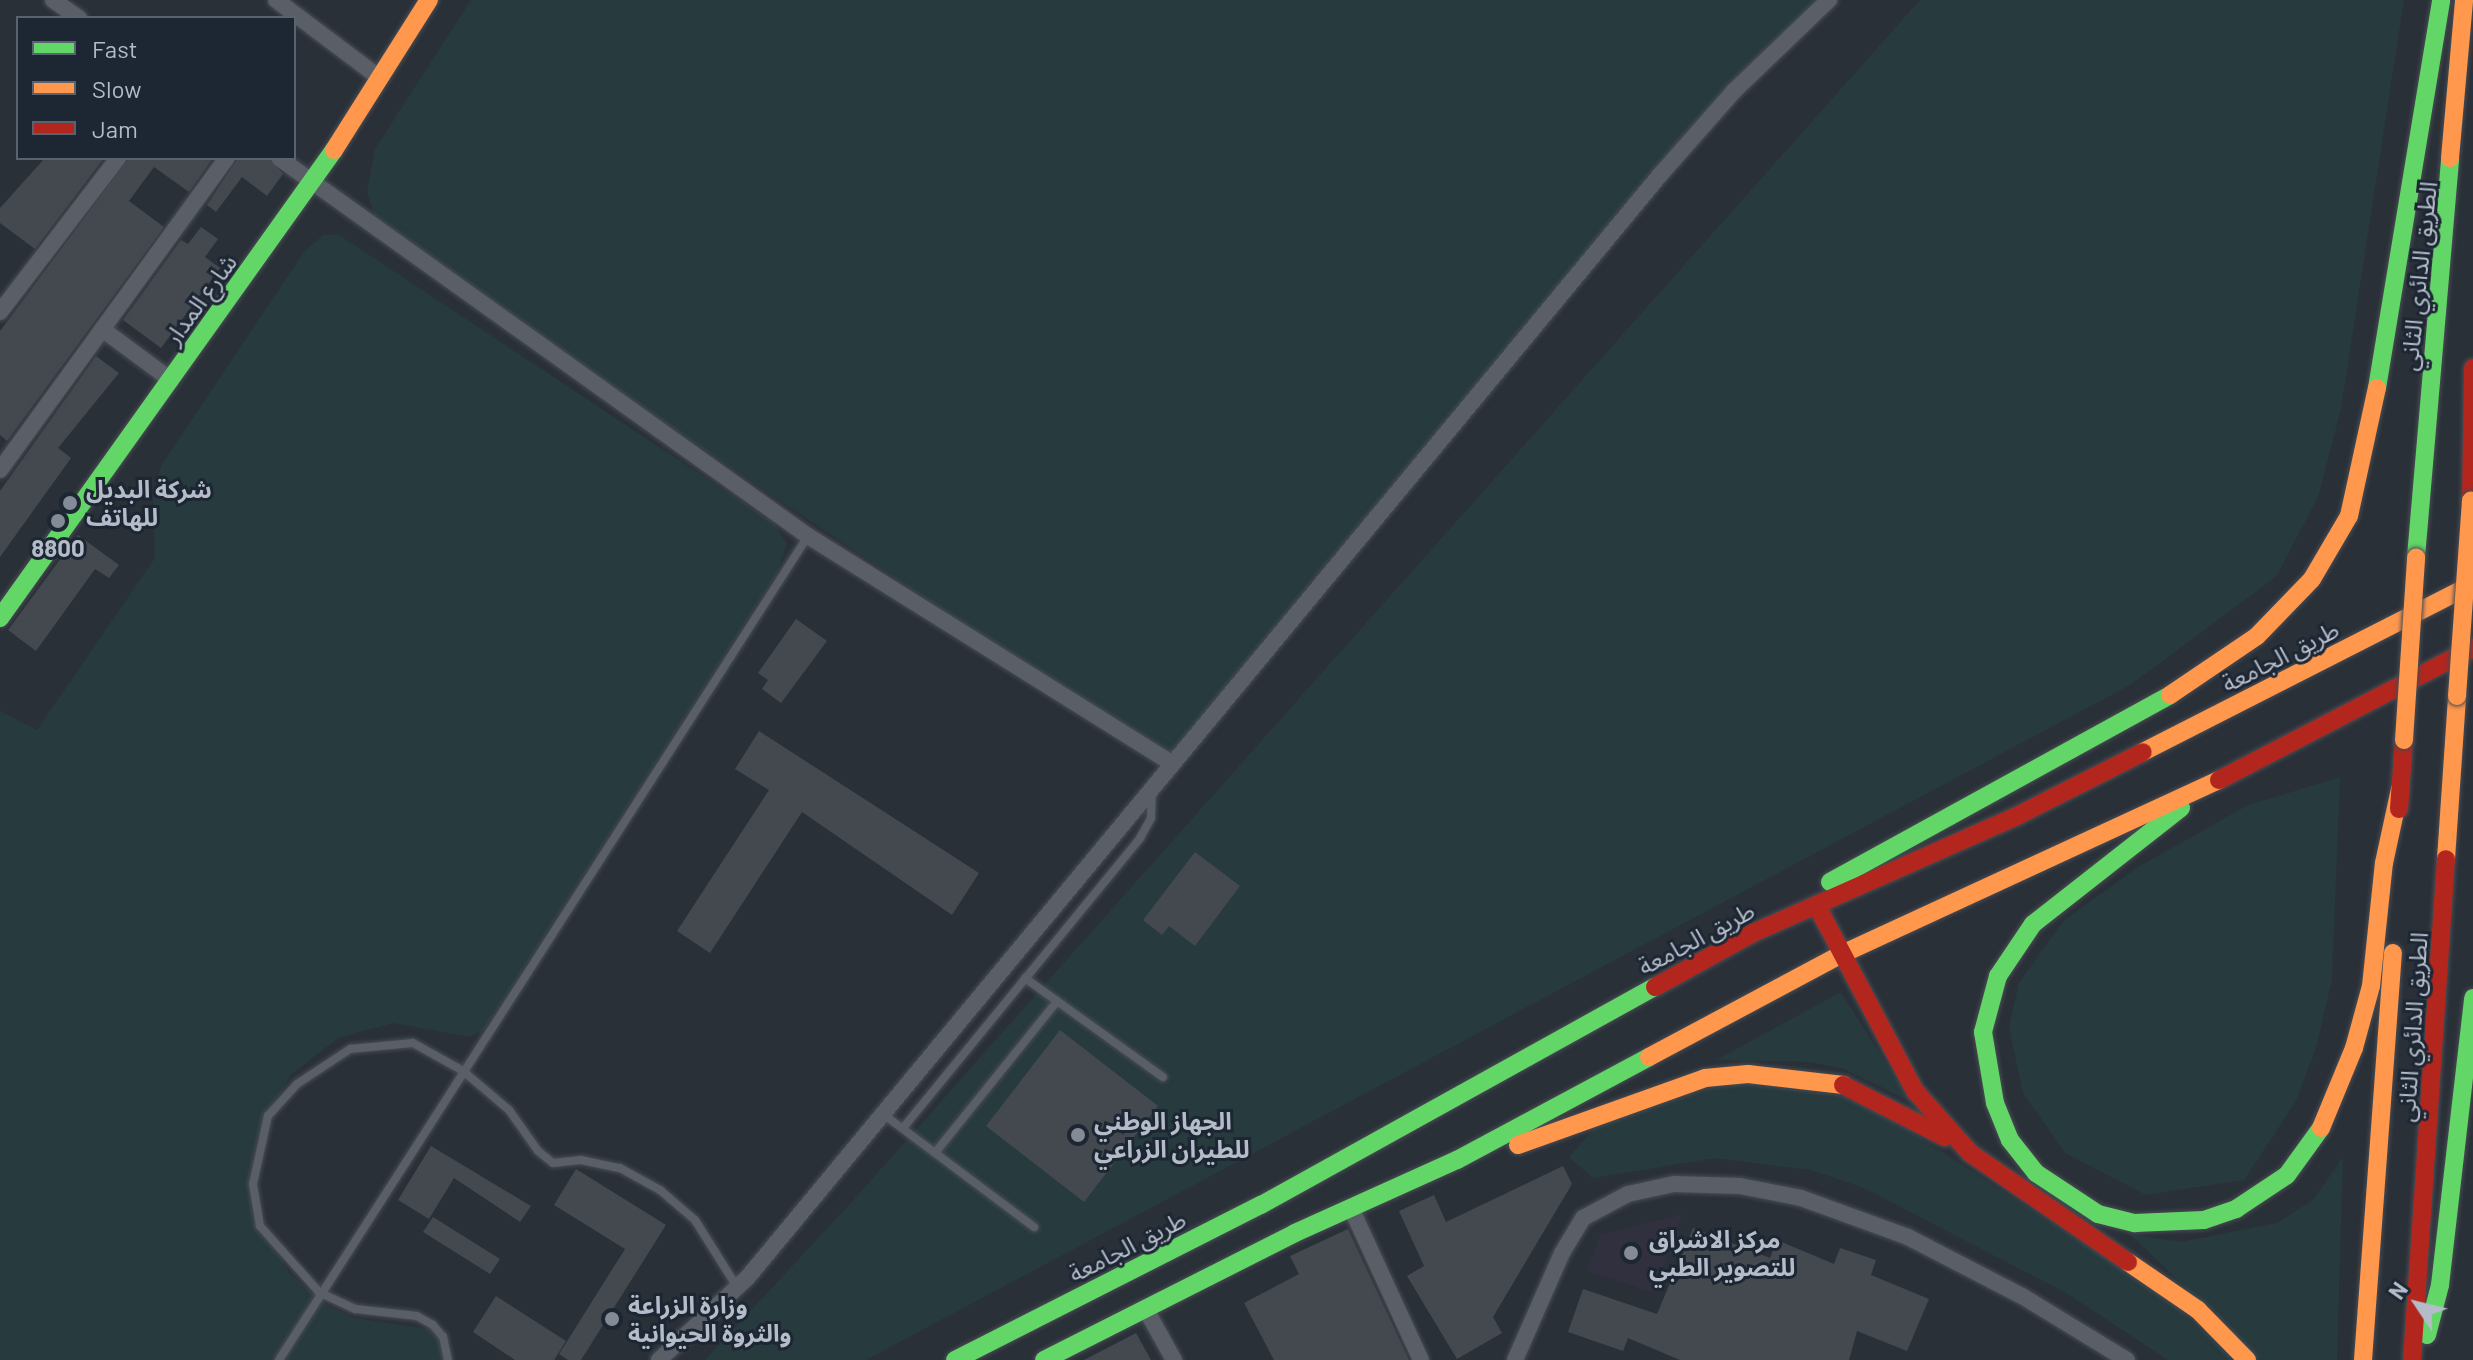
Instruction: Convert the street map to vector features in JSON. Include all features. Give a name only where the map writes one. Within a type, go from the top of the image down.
[{"type":"main road","name":"شارع المدار","points":[[1,615],[313,183],[429,0]]},
{"type":"main road","points":[[1753,933],[1910,835],[2095,740],[2193,682],[2257,636],[2312,579],[2349,516],[2366,456],[2441,0]]},
{"type":"main road","name":"الطريق الدائري الثاني","points":[[2363,1360],[2390,1025],[2400,789],[2416,557],[2464,0]]},
{"type":"main road","points":[[2471,501],[2473,368]]},
{"type":"main road","name":"الطريق الدائري الثاني","points":[[2412,1360],[2471,501]]},
{"type":"main road","name":"طريق الجامعة","points":[[955,1360],[1261,1205],[1753,933],[2017,816],[2473,584]]},
{"type":"main road","points":[[1044,1360],[1351,1208],[1457,1160],[1840,955],[2200,790],[2473,648]]},
{"type":"main road","points":[[2200,790],[2148,838],[2033,924],[1998,976],[1988,1000],[1986,1068],[2010,1140],[2036,1173],[2066,1197],[2098,1214],[2135,1223],[2204,1220],[2236,1209],[2287,1175],[2318,1135],[2354,1048],[2371,986],[2384,863],[2400,789]]},
{"type":"main road","points":[[1817,906],[1840,955],[1915,1091],[1970,1153]]},
{"type":"main road","points":[[2420,1360],[2440,1285],[2473,998]]},
{"type":"main road","points":[[1457,1160],[1525,1143],[1705,1078],[1748,1074],[1847,1085],[1970,1153],[2198,1310],[2247,1360]]},
{"type":"street","points":[[53,0],[76,16]]},
{"type":"street","points":[[276,0],[380,78]]},
{"type":"street","points":[[659,1360],[737,1287],[1660,175],[1734,91],[1829,0]]},
{"type":"street","points":[[0,312],[116,160]]},
{"type":"street","points":[[0,470],[226,160]]},
{"type":"street","points":[[282,160],[808,536],[1171,763]]},
{"type":"street","points":[[102,329],[171,380]]},
{"type":"street","points":[[1515,1360],[1562,1253],[1583,1218],[1628,1194],[1674,1184],[1740,1186],[1801,1198],[1908,1237],[2022,1296],[2127,1360]]},
{"type":"street","points":[[1351,1208],[1421,1360]]},
{"type":"street","points":[[1145,1308],[1174,1360]]},
{"type":"lane","points":[[279,1360],[319,1292],[808,536]]},
{"type":"lane","points":[[903,1128],[1140,838],[1151,818],[1153,785]]},
{"type":"lane","points":[[1025,978],[1163,1077]]},
{"type":"lane","points":[[935,1153],[1057,1001]]},
{"type":"lane","points":[[448,1360],[443,1337],[417,1316],[355,1309],[319,1292],[260,1226],[253,1184],[268,1116],[297,1084],[350,1049],[413,1043],[463,1071],[509,1110],[538,1151],[553,1163],[581,1160],[620,1168],[660,1190],[695,1220],[737,1287]]},
{"type":"lane","points":[[883,1114],[1034,1227]]},
{"type":"shaded area","name":"مركز الاشراق للتصوير الطبي","points":[[1682,1214],[1654,1293],[1587,1271],[1600,1235]]},
{"type":"green space","points":[[471,0],[1829,0],[1734,91],[1171,763],[380,232],[367,192],[375,149]]},
{"type":"green space","points":[[1920,0],[2404,0],[2341,409],[2318,497],[2276,577],[2130,685],[866,1360],[705,1360],[849,1205]]},
{"type":"green space","points":[[323,235],[339,235],[774,523],[787,544],[777,573],[484,1030],[470,1037],[393,1023],[338,1038],[291,1075],[265,1118],[255,1195],[261,1222],[289,1273],[327,1305],[354,1318],[435,1330],[447,1360],[0,1360],[0,711],[37,730],[155,558],[153,492],[162,464],[305,251]]},
{"type":"green space","points":[[2340,777],[2332,980],[2316,1048],[2296,1101],[2244,1180],[2146,1195],[2065,1153],[2023,1093],[2009,1027],[2019,983],[2064,920],[2140,866],[2246,806]]},
{"type":"green space","points":[[1841,992],[1911,1102],[1844,1069],[1811,1062],[1716,1060]]},
{"type":"green space","points":[[1739,1079],[1839,1095],[1882,1113],[2165,1296],[2233,1360],[2168,1360],[2068,1294],[1864,1188],[1811,1170],[1715,1158],[1593,1178],[1569,1157],[1603,1119]]},
{"type":"green space","points":[[2343,1157],[2337,1360],[2260,1360],[2130,1234],[2181,1242],[2277,1223],[2313,1200]]},
{"type":"building","points":[[43,160],[102,160],[35,249],[0,223],[0,208]]},
{"type":"building","points":[[128,160],[212,160],[189,192],[154,167],[129,201],[164,227],[7,441],[0,435],[0,331]]},
{"type":"building","points":[[237,160],[270,160],[283,174],[267,196],[242,177],[216,212],[207,205]]},
{"type":"building","points":[[201,227],[218,239],[205,257],[220,268],[161,348],[123,320],[181,240],[188,244]]},
{"type":"building","points":[[96,356],[119,373],[58,448],[71,458],[0,557],[0,491]]},
{"type":"building","points":[[78,535],[119,565],[109,578],[95,569],[36,651],[8,630]]},
{"type":"building","points":[[796,619],[827,641],[781,703],[762,689],[768,680],[758,673]]},
{"type":"building","points":[[759,731],[979,873],[952,915],[802,812],[710,953],[677,931],[769,790],[735,769]]},
{"type":"building","points":[[1195,852],[1240,886],[1195,946],[1169,926],[1162,935],[1143,920]]},
{"type":"building","points":[[1060,1030],[1158,1106],[1084,1202],[986,1126]]},
{"type":"building","points":[[431,1146],[531,1206],[520,1222],[454,1178],[429,1219],[398,1200]]},
{"type":"building","points":[[1563,1166],[1572,1184],[1493,1317],[1502,1333],[1457,1359],[1407,1276],[1424,1266],[1399,1211],[1434,1195],[1446,1222]]},
{"type":"building","points":[[576,1169],[666,1225],[581,1360],[568,1360],[559,1354],[625,1249],[554,1205]]},
{"type":"building","points":[[433,1217],[500,1259],[490,1274],[423,1232]]},
{"type":"building","points":[[1693,1228],[1770,1258],[1777,1240],[1834,1264],[1840,1248],[1876,1260],[1871,1275],[1929,1299],[1907,1351],[1857,1331],[1849,1360],[1680,1360],[1628,1338],[1623,1351],[1568,1332],[1583,1289],[1657,1314]]},
{"type":"building","points":[[1348,1229],[1409,1360],[1274,1360],[1244,1303],[1299,1274],[1290,1256]]},
{"type":"building","points":[[496,1296],[566,1341],[554,1360],[515,1360],[473,1332]]},
{"type":"building","points":[[1136,1333],[1151,1360],[1084,1360]]},
{"type":"traffic: fast","points":[[2377,388],[2441,0]]},
{"type":"traffic: fast","points":[[0,618],[334,150]]},
{"type":"traffic: fast","points":[[2416,557],[2450,158]]},
{"type":"traffic: fast","points":[[1830,882],[2170,695]]},
{"type":"traffic: fast","points":[[2181,808],[2033,924],[1998,976],[1983,1032],[1995,1103],[2010,1140],[2036,1173],[2098,1214],[2135,1223],[2204,1220],[2236,1209],[2287,1175],[2321,1128]]},
{"type":"traffic: fast","points":[[955,1360],[1261,1205],[1655,987]]},
{"type":"traffic: fast","points":[[2427,1335],[2440,1285],[2473,998]]},
{"type":"traffic: fast","points":[[1044,1360],[1295,1233],[1457,1160],[1649,1057]]},
{"type":"traffic: slow","points":[[334,150],[429,0]]},
{"type":"traffic: slow","points":[[2450,158],[2464,0]]},
{"type":"traffic: slow","points":[[2170,695],[2257,636],[2312,579],[2349,516],[2377,388]]},
{"type":"traffic: slow","points":[[2457,696],[2471,501]]},
{"type":"traffic: slow","points":[[2404,740],[2416,557]]},
{"type":"traffic: slow","points":[[2143,752],[2473,584]]},
{"type":"traffic: slow","points":[[2446,859],[2457,696]]},
{"type":"traffic: slow","points":[[1649,1057],[1840,955],[2219,780]]},
{"type":"traffic: slow","points":[[2321,1128],[2354,1048],[2371,986],[2384,863],[2400,789]]},
{"type":"traffic: slow","points":[[2363,1360],[2393,953]]},
{"type":"traffic: slow","points":[[1518,1145],[1705,1078],[1748,1074],[1843,1085]]},
{"type":"traffic: slow","points":[[2128,1262],[2198,1310],[2247,1360]]},
{"type":"traffic: jam","points":[[2471,501],[2473,368]]},
{"type":"traffic: jam","points":[[2219,780],[2473,648]]},
{"type":"traffic: jam","points":[[2399,809],[2404,740]]},
{"type":"traffic: jam","points":[[1655,987],[1753,933],[2017,816],[2143,752]]},
{"type":"traffic: jam","points":[[2412,1360],[2446,859]]},
{"type":"traffic: jam","points":[[1817,906],[1915,1091],[1970,1153],[2128,1262]]},
{"type":"traffic: jam","points":[[1843,1085],[1944,1137]]},
{"type":"place","name":"شركة البديل للهاتف","points":[[70,503]]},
{"type":"place","name":"8800","points":[[58,521]]},
{"type":"place","name":"الجهاز الوطني للطيران الزراعي","points":[[1078,1135]]},
{"type":"place","name":"مركز الاشراق للتصوير الطبي","points":[[1631,1253]]},
{"type":"place","name":"وزارة الزراعة والثروة الحيوانية","points":[[612,1319]]}]
